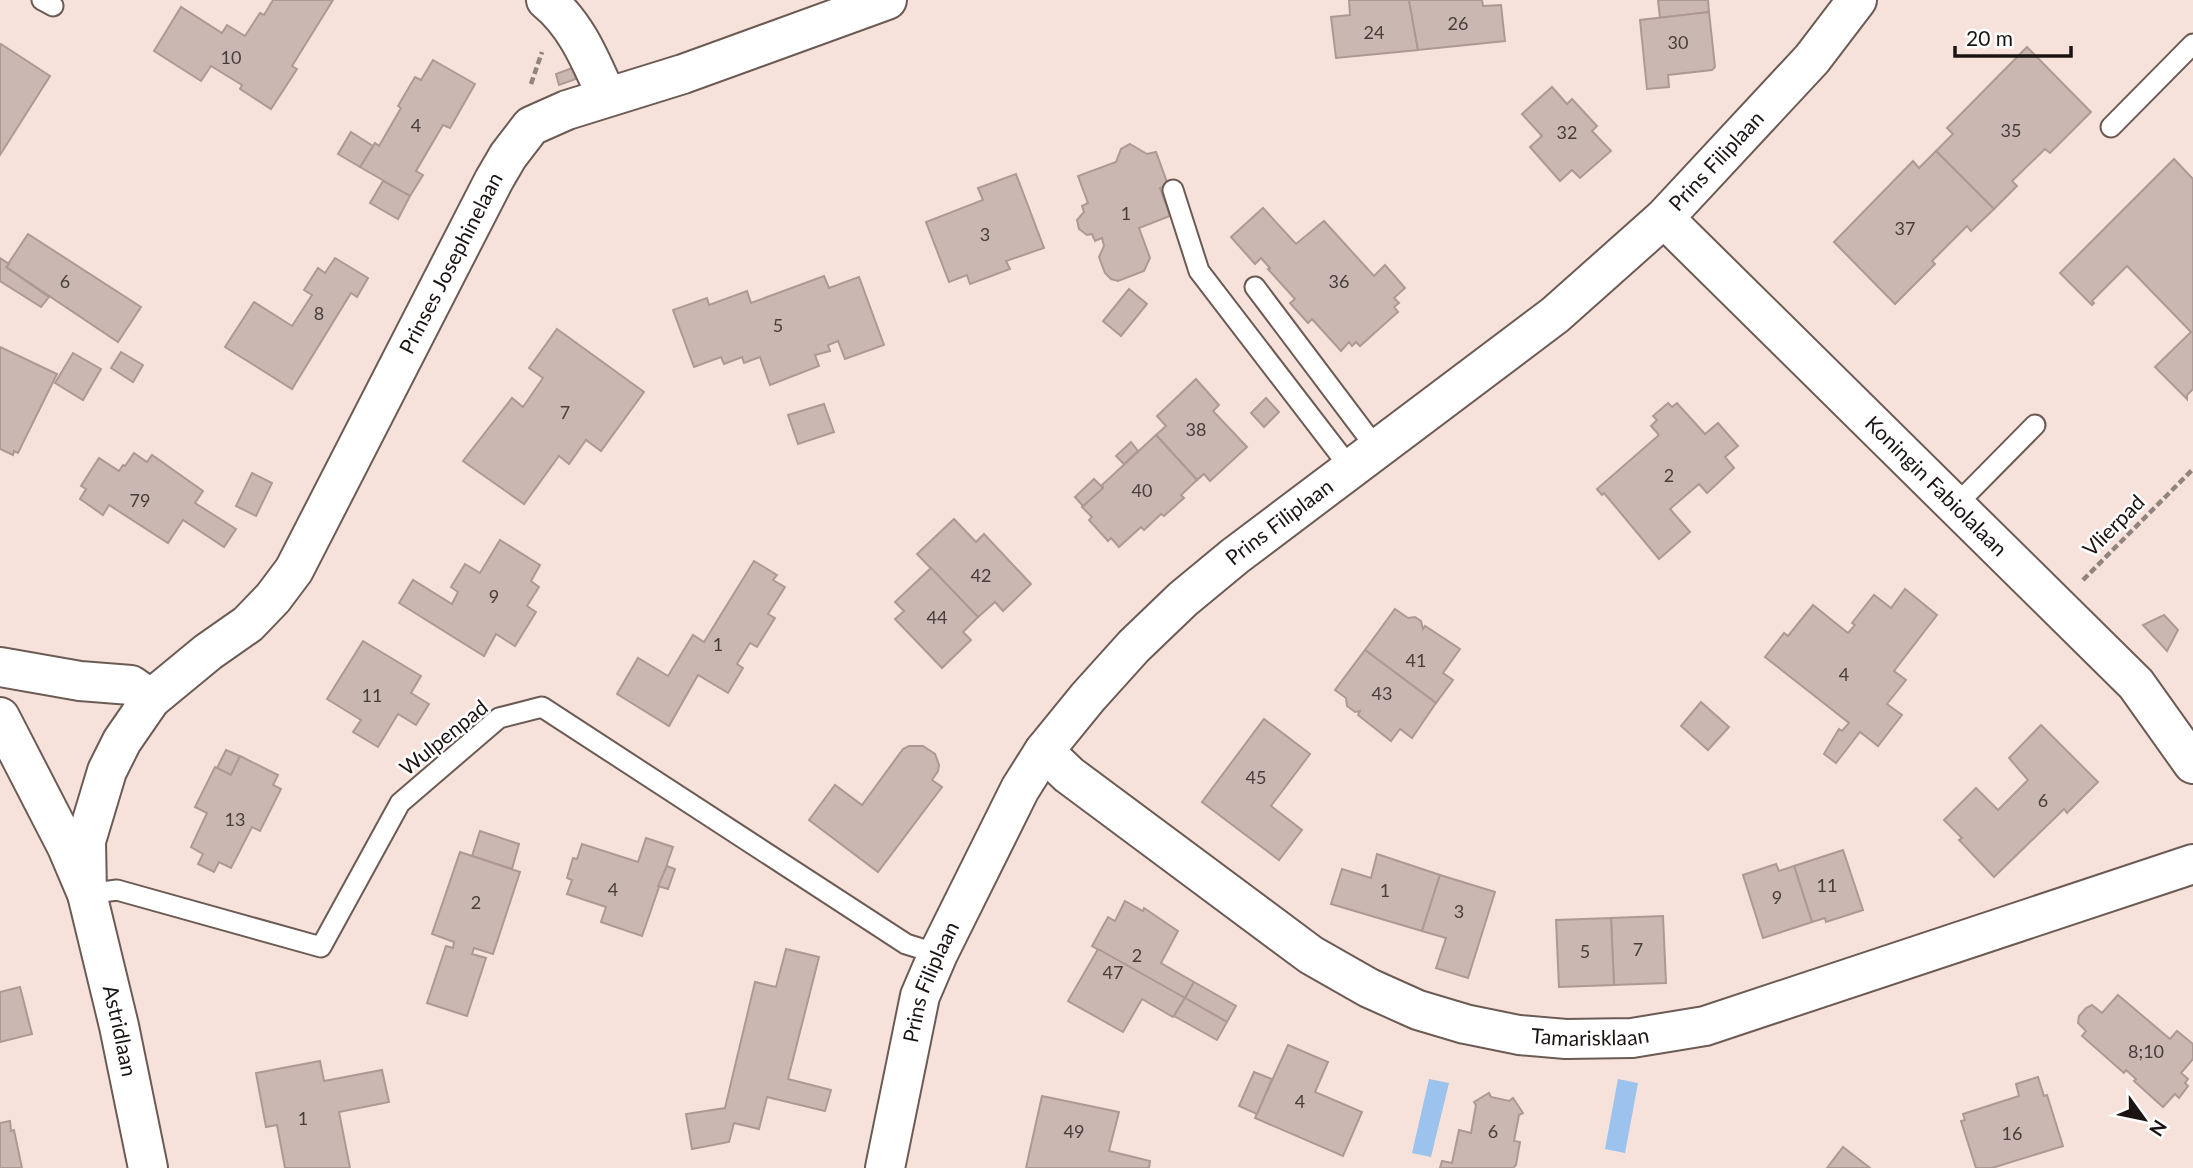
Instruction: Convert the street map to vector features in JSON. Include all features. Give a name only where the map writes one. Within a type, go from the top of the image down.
[{"type":"street","name":"Prinses Josephinelaan","points":[[87,894],[86,841],[107,771],[122,741],[151,699],[208,652],[248,624],[273,598],[294,570],[494,180],[531,126],[567,110],[683,74],[887,0]]},
{"type":"street","name":"Prins Filiplaan","points":[[885,1168],[920,996],[938,954],[1020,789],[1044,751],[1088,696],[1134,646],[1183,599],[1235,556],[1555,315],[1664,218],[1812,59],[1857,0]]},
{"type":"street","points":[[552,4],[583,42],[607,97]]},
{"type":"street","name":"Koningin Fabiolalaan","points":[[1664,218],[2136,684],[2193,764]]},
{"type":"street","points":[[0,667],[80,681],[131,685],[151,699]]},
{"type":"street","points":[[0,717],[67,847],[87,894]]},
{"type":"street","name":"Tamarisklaan","points":[[1044,751],[1069,775],[1311,955],[1368,988],[1418,1010],[1465,1024],[1519,1035],[1566,1039],[1632,1038],[1705,1026],[2193,864]]},
{"type":"street","name":"Astridlaan","points":[[87,894],[119,1026],[148,1168]]},
{"type":"lane","points":[[2111,127],[2193,44]]},
{"type":"lane","points":[[1173,190],[1199,271],[1364,459]]},
{"type":"lane","points":[[1255,287],[1364,459]]},
{"type":"lane","points":[[1956,505],[2035,425]]},
{"type":"lane","name":"Wulpenpad","points":[[87,894],[117,890],[321,947],[400,803],[499,718],[542,707],[906,944],[938,954]]},
{"type":"path","points":[[531,126],[522,110],[552,4]]},
{"type":"path","name":"Vlierpad","points":[[2057,606],[2193,469]]},
{"type":"water","points":[[1429,1079],[1449,1083],[1431,1157],[1412,1153]]},
{"type":"water","points":[[1618,1079],[1638,1083],[1625,1153],[1605,1149]]},
{"type":"building","points":[[273,0],[333,0],[292,66],[297,69],[271,109],[240,89],[242,85],[211,66],[201,81],[154,51],[181,7],[222,33],[227,25],[245,36],[260,13],[264,15]]},
{"type":"building","points":[[1349,0],[1409,0],[1418,50],[1336,58],[1331,17],[1350,15]]},
{"type":"building","points":[[1409,0],[1482,0],[1483,6],[1501,5],[1505,41],[1418,50]]},
{"type":"building","points":[[1658,0],[1708,0],[1709,12],[1660,18]]},
{"type":"building","points":[[1709,12],[1715,67],[1712,70],[1668,75],[1669,87],[1647,89],[1640,20]]},
{"type":"building","points":[[0,45],[50,76],[0,155]]},
{"type":"building","points":[[2027,47],[2091,112],[2050,153],[2045,149],[2012,181],[2017,186],[1994,209],[1936,151],[1953,134],[1947,128]]},
{"type":"building","points":[[433,60],[475,84],[450,128],[443,125],[416,171],[423,175],[410,196],[360,167],[375,143],[379,146],[415,77],[421,80]]},
{"type":"building","points":[[572,68],[576,79],[559,85],[556,74]]},
{"type":"building","points":[[1552,87],[1567,104],[1572,99],[1597,126],[1592,131],[1611,151],[1580,178],[1572,170],[1560,181],[1530,147],[1542,136],[1522,114]]},
{"type":"building","points":[[351,132],[373,146],[360,167],[338,154]]},
{"type":"building","points":[[1130,144],[1147,154],[1156,152],[1168,185],[1160,188],[1170,216],[1139,228],[1150,258],[1144,271],[1118,281],[1105,273],[1099,257],[1104,246],[1102,238],[1095,241],[1092,234],[1087,235],[1079,229],[1077,220],[1084,212],[1082,206],[1088,203],[1078,176],[1116,162],[1121,149]]},
{"type":"building","points":[[1936,151],[1994,209],[1971,231],[1967,226],[1932,261],[1935,264],[1895,304],[1834,242],[1913,161],[1919,168]]},
{"type":"building","points":[[2174,159],[2193,179],[2193,389],[2187,399],[2155,367],[2191,332],[2127,266],[2092,301],[2092,305],[2060,273]]},
{"type":"building","points":[[1016,174],[1044,248],[1006,261],[1010,269],[970,284],[967,275],[949,282],[926,222],[983,200],[978,188]]},
{"type":"building","points":[[383,181],[410,196],[398,219],[370,203]]},
{"type":"building","points":[[1263,208],[1296,244],[1324,221],[1374,276],[1385,265],[1405,288],[1394,298],[1399,303],[1394,307],[1398,312],[1360,346],[1356,342],[1352,346],[1349,342],[1341,351],[1312,319],[1308,323],[1290,303],[1295,299],[1261,258],[1255,264],[1231,237]]},
{"type":"building","points":[[28,234],[141,307],[118,342],[6,267]]},
{"type":"building","points":[[0,258],[9,264],[6,267],[49,297],[41,307],[0,281]]},
{"type":"building","points":[[335,258],[368,278],[357,297],[351,293],[292,389],[225,347],[254,302],[292,326],[312,295],[304,290],[318,268],[325,273]]},
{"type":"building","points":[[824,276],[829,288],[859,277],[884,345],[845,359],[838,341],[828,345],[830,351],[815,355],[819,366],[770,385],[760,357],[744,363],[742,357],[724,364],[721,357],[694,367],[673,310],[707,298],[709,305],[747,291],[751,303]]},
{"type":"building","points":[[1129,289],[1147,304],[1121,336],[1103,321]]},
{"type":"building","points":[[557,329],[644,392],[601,451],[586,440],[569,464],[559,456],[524,504],[463,461],[512,398],[523,407],[543,378],[529,368]]},
{"type":"building","points":[[0,347],[57,374],[18,453],[14,451],[13,455],[0,449]]},
{"type":"building","points":[[121,352],[143,365],[133,382],[111,368]]},
{"type":"building","points":[[73,353],[101,369],[83,400],[55,383]]},
{"type":"building","points":[[1196,379],[1219,405],[1213,411],[1247,447],[1210,481],[1204,474],[1197,480],[1156,435],[1166,426],[1157,416]]},
{"type":"building","points":[[1266,398],[1279,412],[1264,427],[1251,413]]},
{"type":"building","points":[[1668,403],[1672,407],[1677,403],[1705,434],[1718,423],[1738,446],[1725,457],[1734,468],[1707,493],[1699,484],[1670,509],[1690,532],[1659,559],[1604,493],[1602,495],[1597,489],[1659,435],[1651,426],[1657,420],[1653,416]]},
{"type":"building","points":[[824,404],[834,432],[798,444],[788,415]]},
{"type":"building","points":[[1156,435],[1197,480],[1181,495],[1184,498],[1164,516],[1161,514],[1144,530],[1141,527],[1119,547],[1111,538],[1108,541],[1089,520],[1092,517],[1082,507]]},
{"type":"building","points":[[1131,442],[1138,451],[1124,464],[1116,456]]},
{"type":"building","points":[[134,453],[147,462],[152,455],[203,491],[195,503],[236,529],[224,547],[183,520],[168,543],[109,505],[103,515],[80,499],[86,489],[81,486],[99,458],[119,471]]},
{"type":"building","points":[[252,473],[272,483],[256,516],[236,506]]},
{"type":"building","points":[[1094,479],[1103,488],[1083,506],[1075,497]]},
{"type":"building","points":[[954,519],[976,542],[984,534],[1031,584],[1003,611],[995,602],[978,617],[917,554]]},
{"type":"building","points":[[500,540],[540,565],[531,581],[539,587],[527,606],[536,612],[515,646],[496,634],[484,656],[399,603],[413,580],[452,604],[458,592],[451,587],[465,564],[480,573]]},
{"type":"building","points":[[754,561],[777,575],[773,580],[785,587],[768,614],[775,618],[757,647],[750,643],[737,664],[743,668],[728,693],[698,675],[669,726],[617,694],[638,658],[668,676],[693,635],[704,642]]},
{"type":"building","points":[[931,568],[978,617],[963,632],[971,640],[942,668],[895,619],[904,611],[895,602]]},
{"type":"building","points":[[1905,589],[1937,615],[1894,671],[1906,680],[1887,704],[1902,715],[1878,746],[1860,732],[1836,763],[1824,754],[1839,729],[1842,731],[1849,723],[1765,657],[1784,633],[1788,636],[1813,605],[1848,633],[1855,625],[1852,623],[1874,595],[1891,608]]},
{"type":"building","points":[[1395,609],[1408,618],[1415,617],[1421,621],[1423,629],[1425,626],[1460,649],[1443,673],[1453,680],[1436,703],[1365,650]]},
{"type":"building","points":[[2164,615],[2178,630],[2167,651],[2143,625]]},
{"type":"building","points":[[363,641],[421,676],[411,693],[429,704],[416,725],[398,714],[378,747],[353,732],[361,720],[327,699]]},
{"type":"building","points":[[1365,650],[1436,703],[1412,738],[1400,729],[1391,741],[1358,715],[1360,711],[1355,712],[1347,706],[1346,698],[1335,690]]},
{"type":"building","points":[[1701,702],[1729,727],[1708,750],[1681,726]]},
{"type":"building","points":[[1264,719],[1310,754],[1271,806],[1302,830],[1279,860],[1202,802]]},
{"type":"building","points":[[2041,725],[2098,782],[2067,813],[2064,809],[1994,877],[1944,820],[1976,788],[1998,810],[2028,780],[2009,758]]},
{"type":"building","points":[[923,746],[935,754],[939,765],[932,780],[942,787],[878,872],[809,820],[835,785],[862,805],[903,749]]},
{"type":"building","points":[[226,750],[240,756],[231,775],[217,768]]},
{"type":"building","points":[[240,756],[278,775],[273,785],[281,789],[260,831],[252,827],[231,868],[219,862],[214,872],[198,864],[203,854],[191,847],[207,813],[195,807],[215,767],[231,775]]},
{"type":"building","points":[[480,831],[519,844],[512,869],[472,856]]},
{"type":"building","points":[[646,838],[673,847],[642,936],[601,922],[606,907],[567,894],[572,880],[567,878],[573,858],[577,859],[582,844],[638,862]]},
{"type":"building","points":[[1843,850],[1863,910],[1826,922],[1825,918],[1812,922],[1794,866]]},
{"type":"building","points":[[460,852],[520,872],[493,954],[474,948],[472,954],[486,958],[467,1016],[427,1003],[446,946],[453,948],[454,942],[432,934]]},
{"type":"building","points":[[1377,854],[1440,875],[1422,931],[1331,904],[1342,869],[1371,878]]},
{"type":"building","points":[[1776,864],[1779,871],[1794,866],[1812,922],[1763,938],[1743,875]]},
{"type":"building","points":[[667,866],[675,869],[668,889],[658,886]]},
{"type":"building","points":[[1440,875],[1495,892],[1468,978],[1436,968],[1446,938],[1422,931]]},
{"type":"building","points":[[1125,901],[1143,911],[1144,908],[1178,931],[1161,963],[1194,982],[1185,998],[1092,946],[1108,917],[1115,921]]},
{"type":"building","points":[[1663,916],[1666,983],[1614,985],[1611,918]]},
{"type":"building","points":[[1611,918],[1614,985],[1559,987],[1556,920]]},
{"type":"building","points":[[786,949],[819,957],[788,1079],[831,1090],[825,1111],[767,1097],[759,1129],[734,1123],[729,1142],[692,1149],[686,1114],[725,1108],[755,982],[776,987]]},
{"type":"building","points":[[1098,949],[1185,998],[1173,1017],[1142,999],[1123,1032],[1068,1001]]},
{"type":"building","points":[[1194,982],[1236,1006],[1227,1022],[1185,998]]},
{"type":"building","points":[[20,987],[32,1034],[0,1042],[0,992]]},
{"type":"building","points":[[2118,995],[2170,1039],[2177,1031],[2193,1044],[2193,1059],[2181,1073],[2188,1079],[2185,1083],[2188,1086],[2179,1098],[2175,1094],[2163,1107],[2134,1081],[2136,1079],[2126,1070],[2124,1073],[2082,1036],[2086,1031],[2078,1023],[2079,1016],[2086,1008],[2092,1005],[2102,1013]]},
{"type":"building","points":[[1185,998],[1227,1022],[1217,1040],[1174,1016]]},
{"type":"building","points":[[1288,1045],[1328,1062],[1315,1092],[1362,1112],[1343,1156],[1255,1118]]},
{"type":"building","points":[[320,1061],[324,1081],[382,1070],[389,1102],[339,1112],[350,1168],[285,1168],[277,1125],[266,1127],[256,1073]]},
{"type":"building","points":[[1254,1072],[1272,1079],[1257,1114],[1239,1106]]},
{"type":"building","points":[[2038,1077],[2044,1096],[2047,1095],[2063,1146],[1992,1168],[1976,1168],[1961,1121],[1965,1120],[1963,1114],[2019,1096],[2016,1084]]},
{"type":"building","points":[[1489,1093],[1491,1097],[1509,1101],[1513,1098],[1523,1113],[1519,1115],[1514,1141],[1520,1142],[1516,1165],[1513,1168],[1440,1168],[1442,1161],[1452,1163],[1459,1130],[1471,1133],[1476,1105],[1474,1102]]},
{"type":"building","points":[[1042,1096],[1119,1112],[1109,1151],[1150,1161],[1149,1168],[1026,1168]]},
{"type":"building","points":[[10,1121],[22,1168],[0,1168],[0,1123]]},
{"type":"building","points":[[1843,1147],[1870,1168],[1827,1168]]}]
